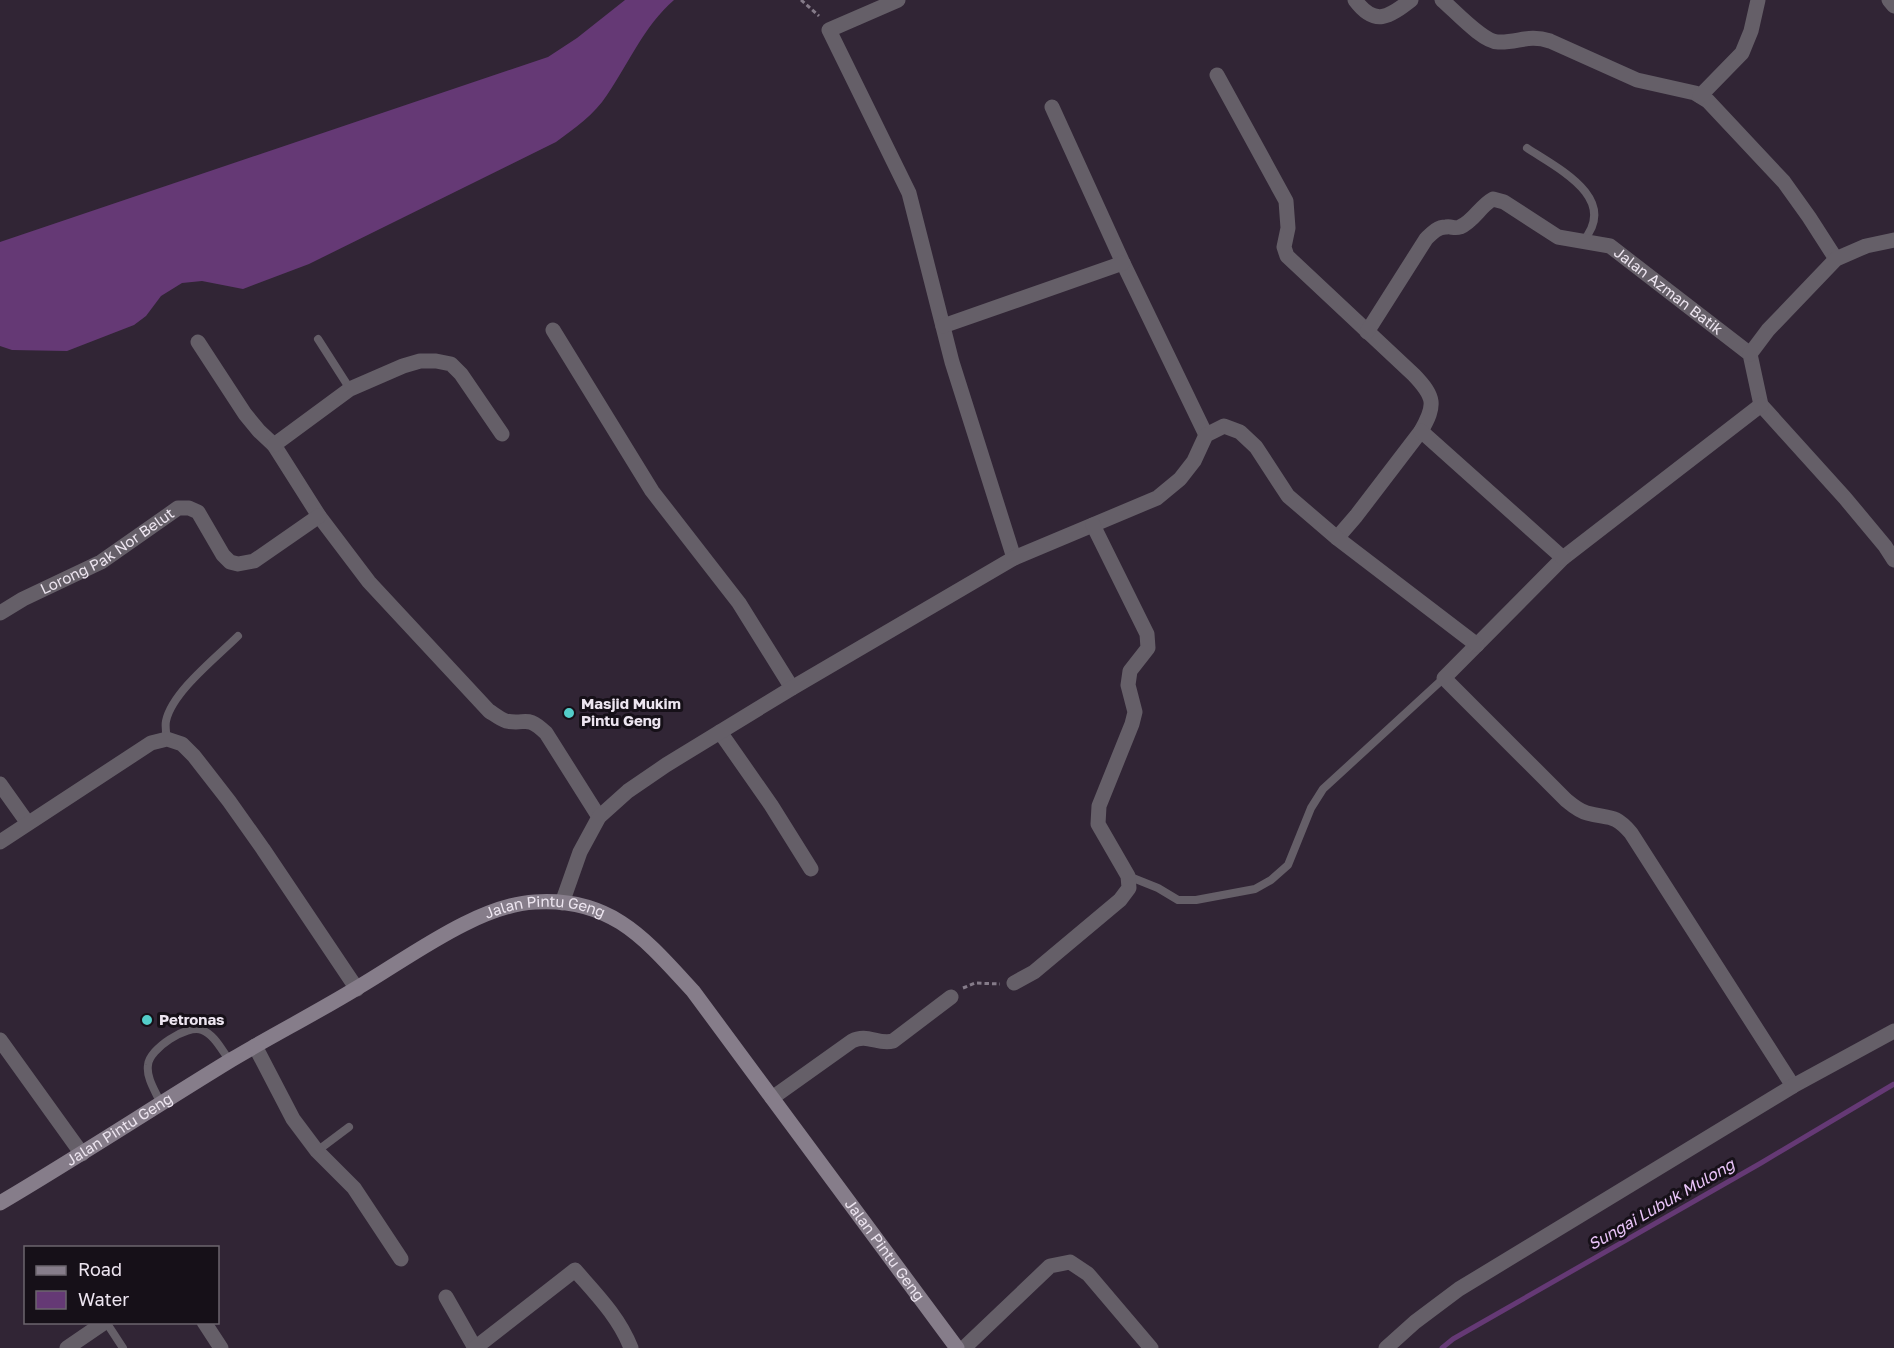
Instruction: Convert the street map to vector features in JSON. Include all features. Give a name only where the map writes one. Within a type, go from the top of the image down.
[{"type":"main road","name":"Jalan Pintu Geng","points":[[0,1203],[230,1061],[458,928],[498,909],[534,902],[562,903],[593,908],[622,922],[649,943],[693,991],[957,1348]]},
{"type":"street","points":[[898,0],[829,30],[909,193],[952,362],[1014,558]]},
{"type":"street","points":[[1355,0],[1367,13],[1375,17],[1384,17],[1394,13],[1410,0]]},
{"type":"street","points":[[1442,0],[1486,38],[1497,42],[1537,37],[1637,80],[1695,93],[1708,101],[1784,182],[1836,259]]},
{"type":"street","points":[[1700,96],[1742,53],[1758,0]]},
{"type":"street","points":[[1889,0],[1894,6]]},
{"type":"street","points":[[1217,75],[1286,201],[1288,228],[1284,247],[1287,256],[1414,375],[1428,391],[1431,411],[1421,431],[1337,538]]},
{"type":"street","points":[[1052,107],[1123,263],[1206,435]]},
{"type":"street","name":"Jalan Azman Batik","points":[[1366,332],[1434,230],[1446,226],[1456,228],[1468,223],[1493,199],[1504,202],[1558,237],[1610,246],[1750,354]]},
{"type":"street","points":[[1894,240],[1866,246],[1836,259],[1768,330],[1750,354],[1761,405],[1845,498],[1894,560]]},
{"type":"street","points":[[943,326],[1123,263]]},
{"type":"street","points":[[553,330],[652,491],[738,603],[792,688]]},
{"type":"street","points":[[198,342],[245,414],[274,445],[320,516],[369,582],[489,711],[506,721],[528,720],[538,725],[546,733],[599,817]]},
{"type":"street","points":[[274,445],[350,389],[420,361],[451,364],[461,374],[502,434]]},
{"type":"street","points":[[1761,405],[1563,558],[1444,678],[1566,800],[1587,813],[1613,817],[1622,823],[1793,1086]]},
{"type":"street","points":[[562,903],[580,852],[599,817],[638,784],[792,688],[1014,558],[1157,498],[1180,479],[1194,461],[1206,435],[1224,426],[1240,432],[1256,447],[1288,496],[1337,538],[1477,645]]},
{"type":"street","points":[[1421,431],[1563,558]]},
{"type":"street","name":"Lorong Pak Nor Belut","points":[[0,613],[23,599],[101,562],[178,508],[189,508],[198,512],[223,555],[230,562],[238,564],[254,561],[320,516]]},
{"type":"street","points":[[1014,983],[1034,972],[1120,900],[1129,888],[1128,876],[1098,824],[1099,806],[1132,724],[1135,712],[1128,685],[1130,671],[1148,648],[1147,634],[1093,525]]},
{"type":"street","points":[[720,732],[771,805],[810,869]]},
{"type":"street","points":[[0,842],[27,822],[151,743],[167,739],[182,744],[229,801],[357,989]]},
{"type":"street","points":[[0,784],[27,822]]},
{"type":"street","points":[[772,1098],[852,1041],[866,1037],[883,1042],[893,1041],[951,997]]},
{"type":"street","points":[[1386,1348],[1415,1322],[1459,1289],[1793,1086],[1894,1031]]},
{"type":"street","points":[[0,1040],[82,1154]]},
{"type":"street","points":[[255,1046],[293,1119],[318,1150],[354,1188],[401,1259]]},
{"type":"street","points":[[964,1348],[1050,1266],[1070,1262],[1088,1274],[1151,1348]]},
{"type":"street","points":[[446,1297],[475,1348],[575,1269],[608,1306],[631,1348]]},
{"type":"street","points":[[67,1348],[103,1324]]},
{"type":"street","points":[[205,1324],[221,1348]]},
{"type":"lane","points":[[1527,148],[1575,180],[1593,203],[1592,231],[1583,241]]},
{"type":"lane","points":[[318,339],[350,389]]},
{"type":"lane","points":[[167,739],[165,723],[171,706],[183,690],[238,636]]},
{"type":"lane","points":[[1128,876],[1158,888],[1178,900],[1196,900],[1255,889],[1271,880],[1287,865],[1311,808],[1323,789],[1444,678]]},
{"type":"lane","points":[[161,1104],[148,1073],[150,1056],[156,1049],[188,1030],[203,1030],[211,1035],[230,1061]]},
{"type":"lane","points":[[318,1150],[349,1127]]},
{"type":"lane","points":[[106,1324],[123,1348]]},
{"type":"path","points":[[801,0],[825,22],[829,30]]},
{"type":"path","points":[[951,997],[971,983],[1014,983]]},
{"type":"water","points":[[625,0],[674,0],[645,33],[602,102],[584,121],[556,142],[309,264],[243,289],[202,281],[182,283],[161,296],[146,316],[134,325],[67,351],[12,350],[0,346],[0,242],[548,57],[577,38]]},
{"type":"waterway","name":"Sungai Lubuk Mulong","points":[[1442,1348],[1453,1339],[1761,1163],[1894,1084]]},
{"type":"place","name":"Masjid Mukim Pintu Geng","points":[[569,713]]},
{"type":"place","name":"Petronas","points":[[147,1020]]}]
